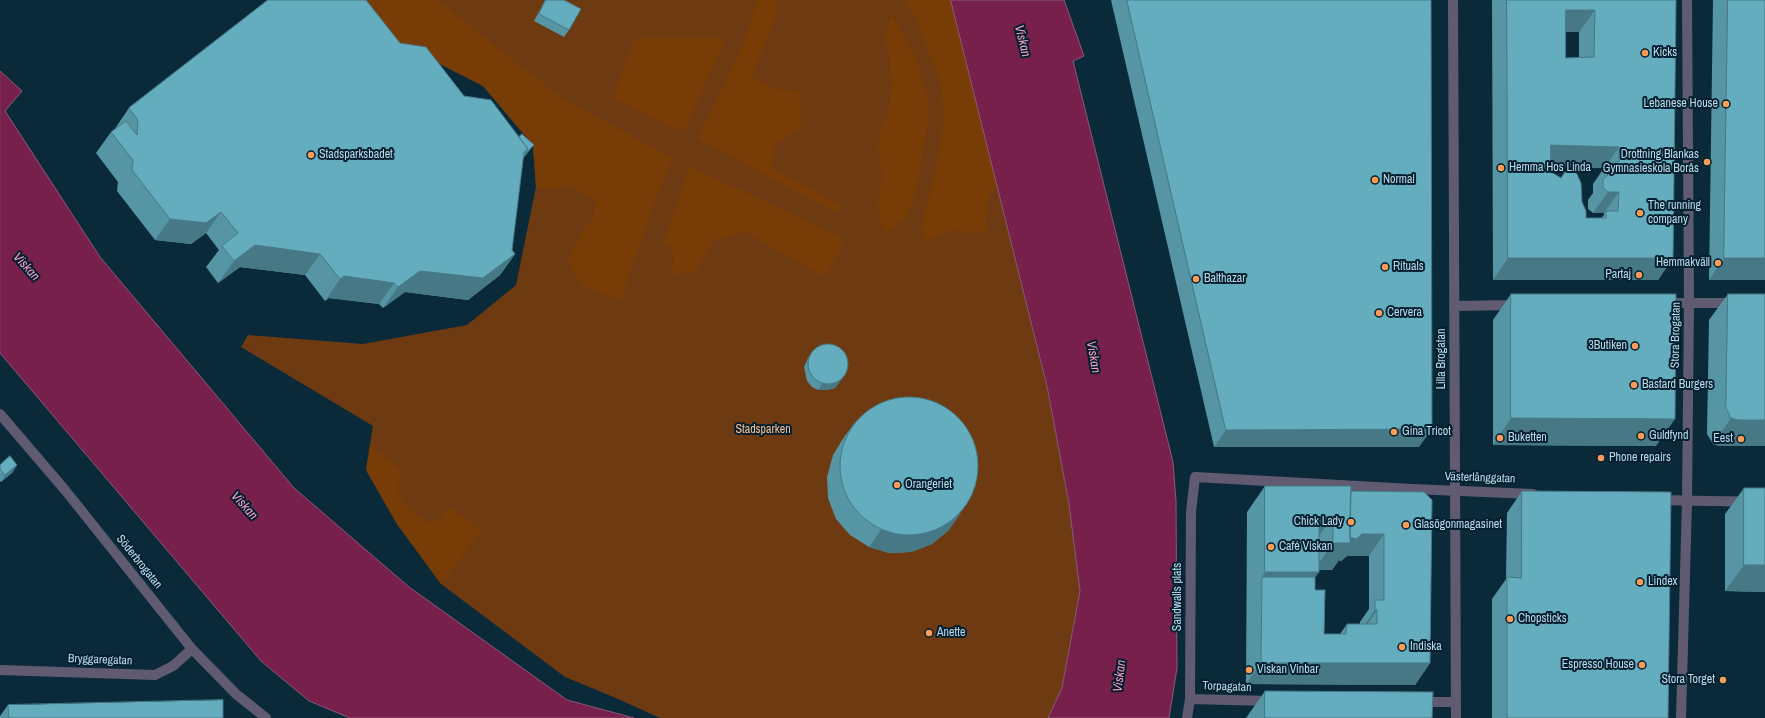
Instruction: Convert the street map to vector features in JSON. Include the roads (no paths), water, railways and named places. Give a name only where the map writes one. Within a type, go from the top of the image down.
[{"type":"street","name":"Lilla Brogatan","points":[[1453,0],[1456,718]]},
{"type":"street","name":"Stora Brogatan","points":[[1681,718],[1687,501],[1690,302],[1687,0]]},
{"type":"street","points":[[1650,303],[1690,302],[1742,304]]},
{"type":"street","points":[[1454,306],[1525,305]]},
{"type":"street","name":"Söderbrogatan","points":[[0,414],[65,490],[192,649],[236,694],[266,718]]},
{"type":"street","name":"Västerlånggatan","points":[[1195,477],[1412,489],[1543,494]]},
{"type":"street","name":"Sandwalls plats","points":[[1187,718],[1190,698],[1191,512],[1195,477]]},
{"type":"street","points":[[1647,499],[1765,502]]},
{"type":"street","name":"Bryggaregatan","points":[[0,670],[154,674],[173,666],[192,649]]},
{"type":"street","name":"Torpagatan","points":[[1190,698],[1232,701],[1280,701]]},
{"type":"street","points":[[1408,702],[1456,702]]},
{"type":"water","name":"Viskan","points":[[951,0],[1064,0],[1084,56],[1073,61],[1173,462],[1176,501],[1177,668],[1169,718],[1048,718],[1062,688],[1080,591],[1069,504],[1047,386]]},
{"type":"water","name":"Viskan","points":[[0,71],[22,91],[5,111],[100,257],[294,488],[409,587],[567,700],[634,718],[350,718],[309,701],[261,661],[0,353]]},
{"type":"place","name":"Kicks","points":[[1645,53]]},
{"type":"place","name":"Lebanese House","points":[[1726,104]]},
{"type":"place","name":"Stadsparksbadet","points":[[311,155]]},
{"type":"place","name":"Drottning Blankas Gymnasieskola Borås","points":[[1707,162]]},
{"type":"place","name":"Hemma Hos Linda","points":[[1501,168]]},
{"type":"place","name":"Normal","points":[[1375,180]]},
{"type":"place","name":"The running company","points":[[1640,213]]},
{"type":"place","name":"Hemmakväll","points":[[1718,263]]},
{"type":"place","name":"Rituals","points":[[1385,267]]},
{"type":"place","name":"Partaj","points":[[1639,275]]},
{"type":"place","name":"Balthazar","points":[[1196,279]]},
{"type":"place","name":"Cervera","points":[[1379,313]]},
{"type":"place","name":"3Butiken","points":[[1635,346]]},
{"type":"place","name":"Bastard Burgers","points":[[1634,385]]},
{"type":"place","name":"Gina Tricot","points":[[1394,432]]},
{"type":"place","name":"Guldfynd","points":[[1641,436]]},
{"type":"place","name":"Buketten","points":[[1500,438]]},
{"type":"place","name":"Eest","points":[[1741,439]]},
{"type":"place","name":"Phone repairs","points":[[1601,458]]},
{"type":"place","name":"Orangeriet","points":[[897,485]]},
{"type":"place","name":"Chick Lady","points":[[1351,522]]},
{"type":"place","name":"Glasögonmagasinet","points":[[1406,525]]},
{"type":"place","name":"Café Viskan","points":[[1271,547]]},
{"type":"place","name":"Lindex","points":[[1640,582]]},
{"type":"place","name":"Chopsticks","points":[[1510,619]]},
{"type":"place","name":"Anette","points":[[929,633]]},
{"type":"place","name":"Indiska","points":[[1402,647]]},
{"type":"place","name":"Espresso House","points":[[1642,665]]},
{"type":"place","name":"Viskan Vinbar","points":[[1249,670]]},
{"type":"place","name":"Stora Torget","points":[[1723,680]]},
{"type":"park label","name":"Stadsparken","points":[[763,430]]}]
